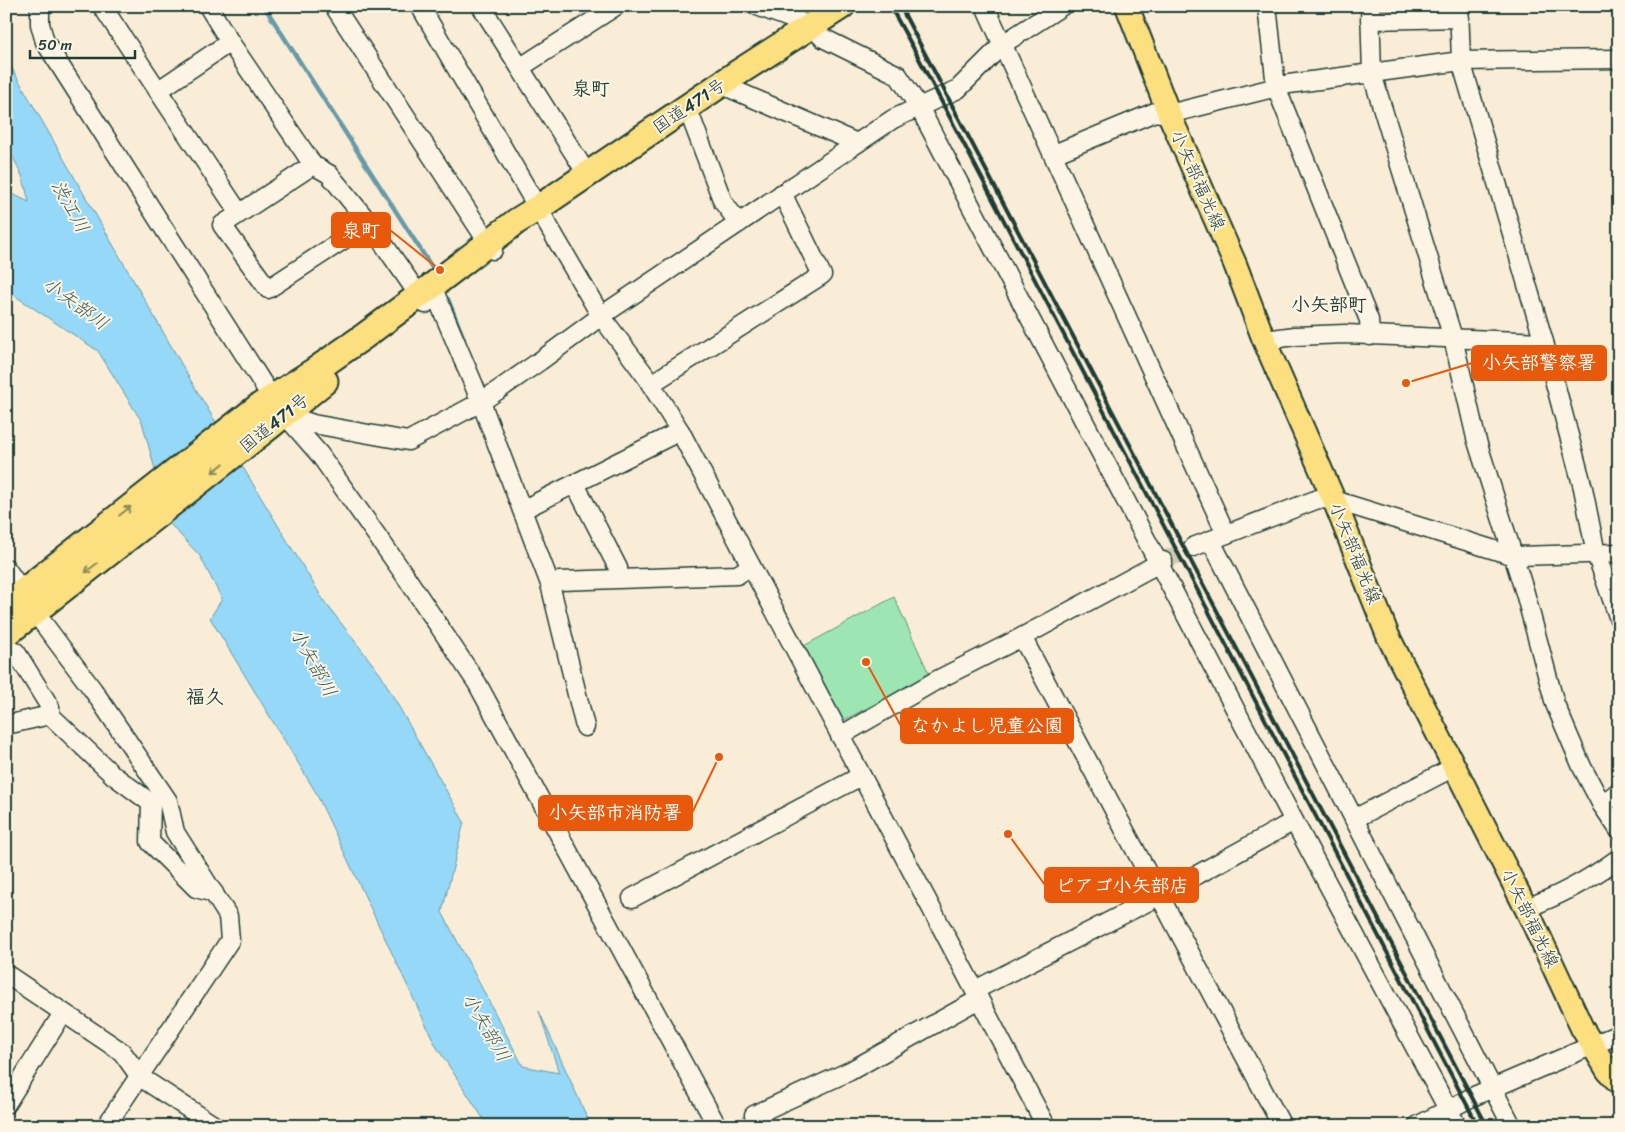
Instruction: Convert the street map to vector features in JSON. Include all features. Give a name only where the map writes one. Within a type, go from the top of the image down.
[{"type":"highway","name":"国道471号","points":[[11,643],[28,600],[271,411],[490,247],[521,228],[538,208],[720,84],[812,16],[842,6]]},
{"type":"main road","name":"小矢部福光線","points":[[1127,6],[1169,114],[1235,264],[1264,340],[1334,500],[1388,636],[1526,908],[1579,1021],[1608,1071],[1619,1082]]},
{"type":"street","points":[[40,6],[40,24],[45,42],[271,411],[320,455],[404,574],[477,683],[717,1126]]},
{"type":"street","points":[[102,6],[239,213]]},
{"type":"street","points":[[208,6],[313,165],[329,174],[428,295],[481,402],[550,584],[585,727]]},
{"type":"street","points":[[334,6],[490,247]]},
{"type":"street","points":[[420,6],[602,316],[651,384],[680,432],[1046,1126]]},
{"type":"street","points":[[482,6],[587,174]]},
{"type":"street","points":[[521,68],[616,6]]},
{"type":"street","points":[[757,6],[812,16],[823,38],[898,74],[919,107],[1161,562],[1294,821],[1457,1126]]},
{"type":"street","points":[[985,6],[1054,154],[1219,538],[1354,819],[1512,1126]]},
{"type":"street","points":[[271,411],[313,424],[408,441],[481,402],[602,316],[893,118],[958,90],[1003,44],[1062,6]]},
{"type":"street","points":[[1268,6],[1276,88],[1369,320],[1370,336]]},
{"type":"street","points":[[1619,619],[1596,554],[1583,488],[1544,342],[1460,61],[1459,12],[1370,13],[1372,74],[1453,338],[1476,438],[1514,556],[1555,704],[1582,767],[1602,805],[1619,830]]},
{"type":"street","points":[[159,90],[230,42]]},
{"type":"street","points":[[1054,154],[1155,112],[1169,114],[1276,88],[1460,61],[1619,59]]},
{"type":"street","points":[[720,84],[857,143]]},
{"type":"street","points":[[686,107],[723,202],[739,223]]},
{"type":"street","points":[[313,165],[222,225],[268,290],[369,223]]},
{"type":"street","points":[[651,384],[822,275],[782,193]]},
{"type":"street","points":[[1264,340],[1295,336],[1345,334],[1544,342]]},
{"type":"street","points":[[522,510],[680,432]]},
{"type":"street","points":[[575,484],[618,568],[618,578]]},
{"type":"street","points":[[1193,547],[1318,499],[1334,500],[1514,556],[1619,553]]},
{"type":"street","points":[[840,736],[937,680],[1022,637],[1161,562]]},
{"type":"street","points":[[550,584],[559,581],[618,578],[738,575],[751,566]]},
{"type":"street","points":[[6,568],[168,800],[175,832],[228,916],[230,940],[106,1126]]},
{"type":"street","points":[[1022,637],[1282,1126]]},
{"type":"street","points":[[11,643],[50,707],[50,715],[113,775],[151,803],[150,842],[196,888],[214,894]]},
{"type":"street","points":[[6,725],[50,715]]},
{"type":"street","points":[[1354,819],[1454,767]]},
{"type":"street","points":[[632,898],[861,776]]},
{"type":"street","points":[[1602,805],[1619,791]]},
{"type":"street","points":[[754,1115],[850,1071],[977,995],[1294,821]]},
{"type":"street","points":[[1526,908],[1574,887],[1619,858]]},
{"type":"street","points":[[6,974],[122,1052],[140,1076],[215,1126]]},
{"type":"street","points":[[6,1104],[63,1013]]},
{"type":"street","points":[[1417,1126],[1494,1088],[1619,1034]]},
{"type":"green space","points":[[894,597],[930,676],[842,721],[802,647]]},
{"type":"water","points":[[6,58],[194,386],[324,601],[381,675],[464,822],[442,912],[523,1066],[559,1073],[539,1011],[591,1126],[488,1126],[436,1046],[315,791],[210,618],[222,599],[200,556],[170,524],[142,422],[98,351],[6,290],[6,191],[29,202],[23,178],[6,142]]},
{"type":"waterway","points":[[264,6],[433,269]]},
{"type":"waterway","points":[[448,299],[464,339]]},
{"type":"tunnel","points":[[1163,561],[1193,547]]},
{"type":"railway","points":[[890,6],[1478,1126]]},
{"type":"railway","points":[[900,6],[1487,1126]]},
{"type":"place","name":"泉町","points":[[440,270]]},
{"type":"place","name":"小矢部警察署","points":[[1406,383]]},
{"type":"place","name":"なかよし児童公園","points":[[866,662]]},
{"type":"place","name":"小矢部市消防署","points":[[719,757]]},
{"type":"place","name":"ピアゴ小矢部店","points":[[1008,834]]},
{"type":"district","name":"泉町","points":[[591,88]]},
{"type":"district","name":"小矢部町","points":[[1329,304]]},
{"type":"district","name":"福久","points":[[205,696]]},
{"type":"water label","name":"渋江川","points":[[71,206]]},
{"type":"water label","name":"小矢部川","points":[[76,303]]},
{"type":"water label","name":"小矢部川","points":[[314,662]]},
{"type":"water label","name":"小矢部川","points":[[487,1027]]}]
